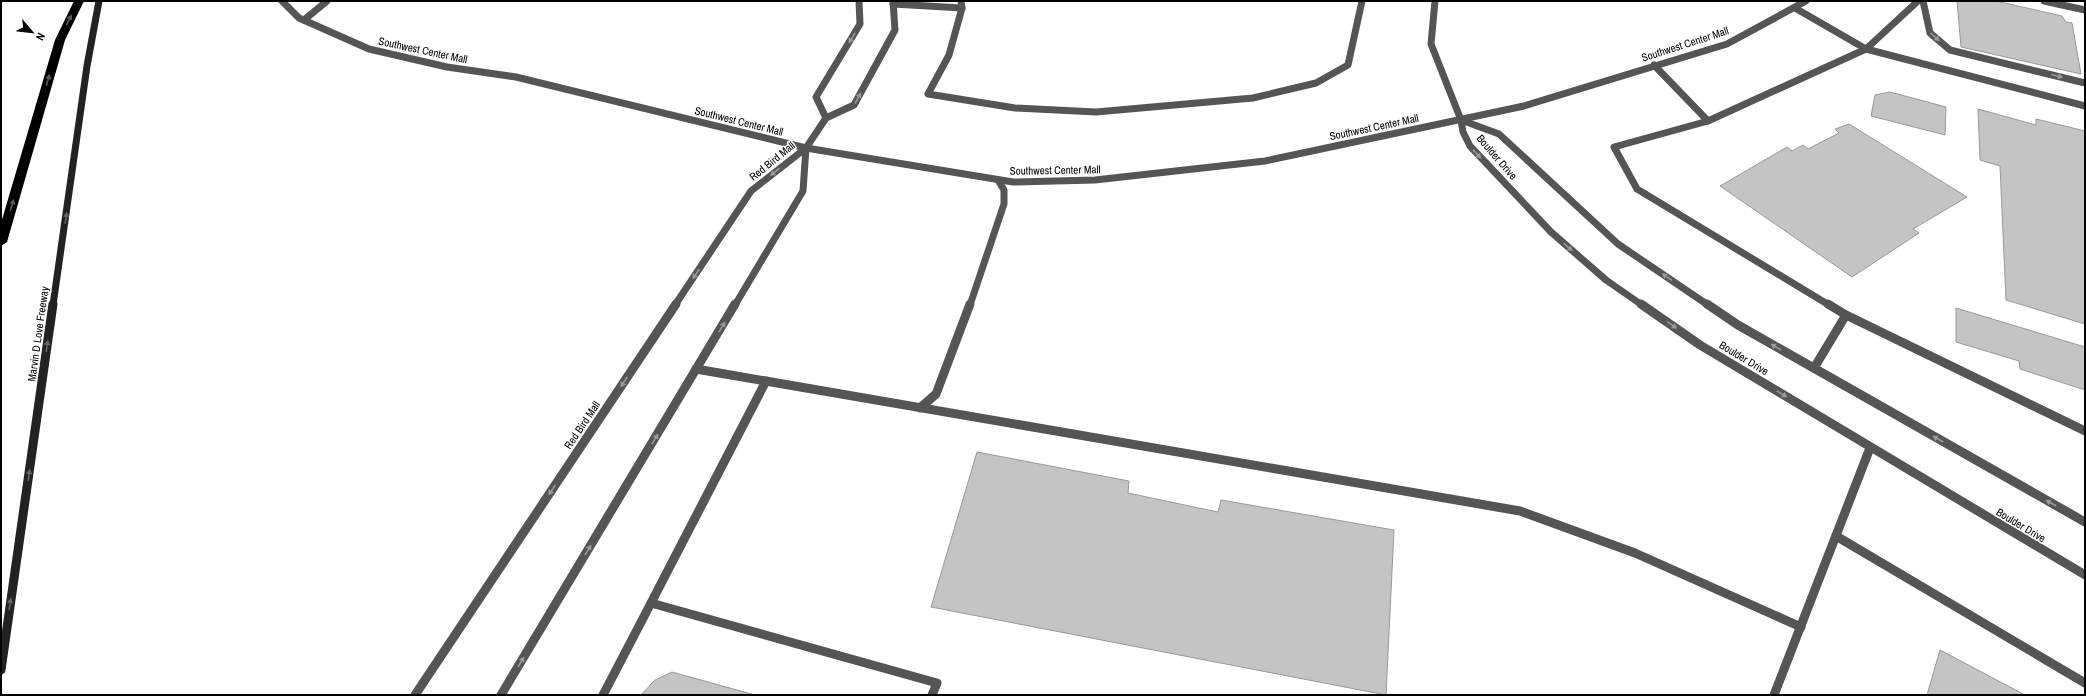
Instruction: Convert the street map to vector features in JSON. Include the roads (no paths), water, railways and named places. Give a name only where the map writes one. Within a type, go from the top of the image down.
[{"type":"highway","points":[[1,242],[60,40],[79,1]]},
{"type":"main road","name":"Marvin D Love Freeway","points":[[1,670],[87,66],[99,1]]},
{"type":"street","name":"Southwest Center Mall","points":[[282,1],[304,20],[368,49],[446,67],[516,77],[806,148],[1013,182],[1095,180],[1265,161],[1524,106],[1654,65],[1727,44],[1806,1]]},
{"type":"street","points":[[304,20],[327,1]]},
{"type":"street","points":[[826,118],[816,97],[860,24],[859,1]]},
{"type":"street","points":[[806,148],[826,118],[854,104],[895,30],[893,2],[961,4],[948,55],[928,94],[1015,108],[1096,112],[1254,98],[1316,83],[1348,65],[1362,1]]},
{"type":"street","points":[[1435,1],[1431,44],[1461,120]]},
{"type":"street","points":[[1918,1],[1866,49],[1708,121],[1614,146],[1637,190],[1846,315],[2085,432]]},
{"type":"street","points":[[1924,1],[1930,33],[1950,50],[2085,83]]},
{"type":"street","points":[[2044,1],[2085,10]]},
{"type":"street","points":[[1795,8],[1866,49],[2085,106]]},
{"type":"street","points":[[1654,65],[1708,121]]},
{"type":"street","name":"Boulder Drive","points":[[2085,522],[1738,325],[1618,244],[1500,134],[1461,120],[1463,132],[1470,146],[1551,232],[1606,280],[1700,345],[1870,448],[2085,575]]},
{"type":"street","name":"Red Bird Mall","points":[[501,695],[803,191],[806,148]]},
{"type":"street","name":"Red Bird Mall","points":[[415,695],[751,192],[806,148]]},
{"type":"street","points":[[920,408],[936,394],[944,379],[1000,220],[1006,199],[1004,188],[998,180]]},
{"type":"street","points":[[1814,368],[1846,315]]},
{"type":"street","points":[[696,369],[1520,511],[1635,553],[1801,627]]},
{"type":"street","points":[[603,695],[766,381]]},
{"type":"street","points":[[1774,695],[1870,448]]},
{"type":"street","points":[[1836,536],[2085,683]]},
{"type":"street","points":[[651,603],[937,683],[932,695]]}]
